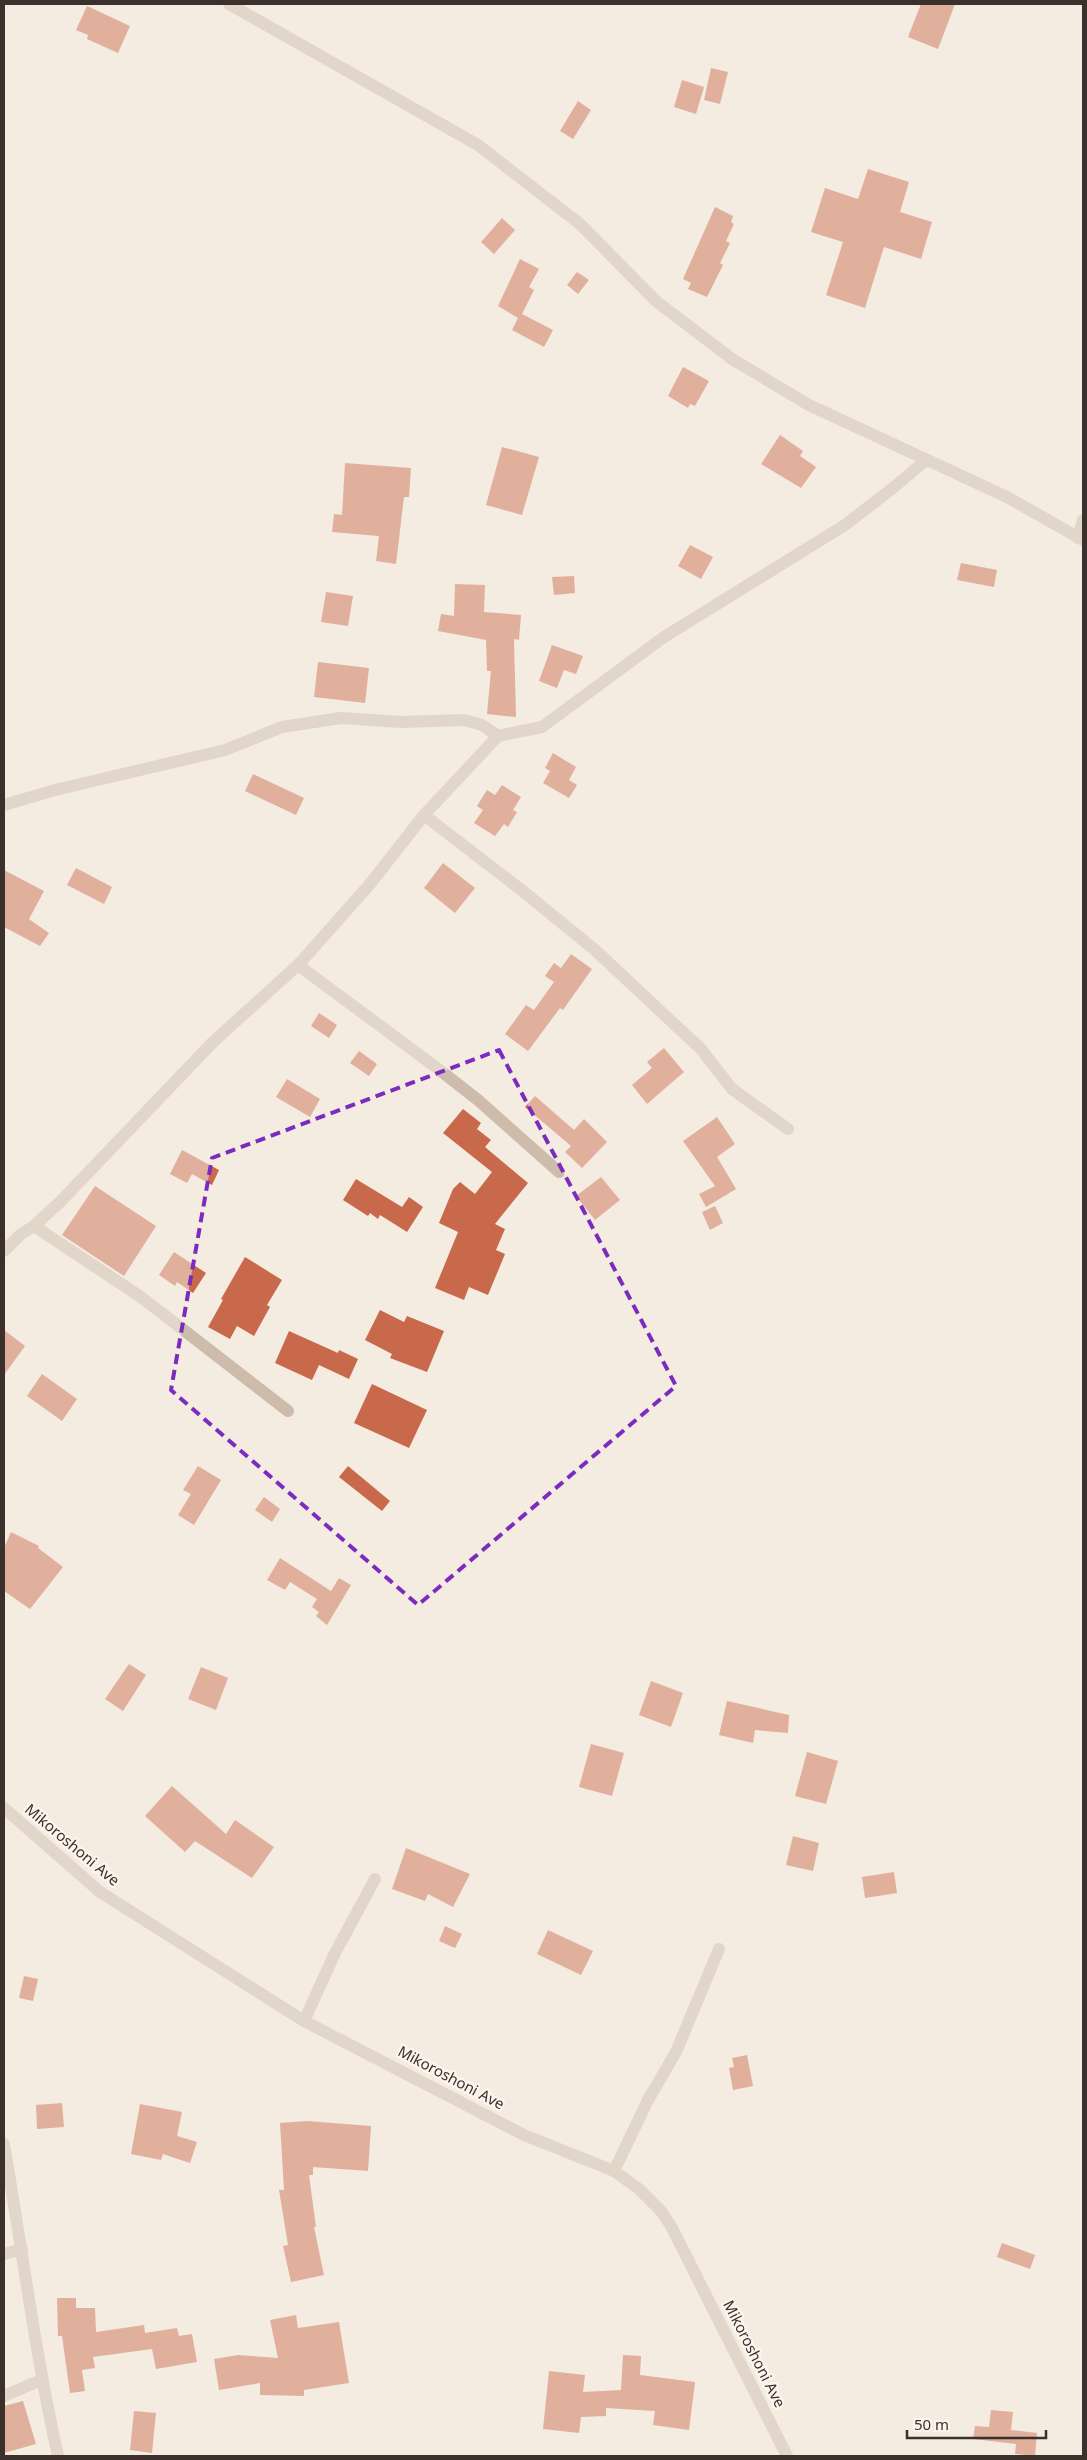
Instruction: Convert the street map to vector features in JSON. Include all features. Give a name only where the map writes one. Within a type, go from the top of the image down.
[{"type":"street","points":[[229,4],[478,145],[580,224],[656,302],[732,359],[809,405],[1007,498],[1081,539],[1083,520]]},
{"type":"street","points":[[4,1251],[21,1234],[34,1226],[87,1175],[213,1042],[298,965],[370,884],[424,816],[498,736],[542,727],[664,637],[845,525],[926,460]]},
{"type":"street","points":[[4,805],[55,790],[225,750],[282,726],[341,718],[401,722],[464,720],[482,725],[498,736]]},
{"type":"street","points":[[424,816],[524,892],[595,950],[701,1049],[732,1089],[788,1129]]},
{"type":"street","points":[[298,965],[444,1073],[559,1172]]},
{"type":"street","points":[[34,1226],[141,1297],[288,1411]]},
{"type":"street","name":"Mikoroshoni Ave","points":[[4,1808],[100,1892],[304,2021],[524,2135],[614,2171],[639,2189],[661,2211],[671,2226],[787,2456]]},
{"type":"street","points":[[304,2021],[335,1953],[375,1879]]},
{"type":"street","points":[[614,2171],[648,2100],[676,2052],[719,1949]]},
{"type":"street","points":[[4,2144],[41,2380],[58,2456]]},
{"type":"street","points":[[4,2254],[22,2250]]},
{"type":"street","points":[[4,2396],[41,2380]]},
{"type":"highlighted area","points":[[499,1050],[676,1386],[418,1605],[171,1390],[212,1158]]},
{"type":"building","points":[[921,4],[955,4],[938,49],[908,37]]},
{"type":"building","points":[[87,6],[130,26],[118,53],[87,39],[88,35],[76,30]]},
{"type":"building","points":[[711,68],[728,72],[720,104],[704,100]]},
{"type":"building","points":[[682,80],[704,87],[696,114],[674,107]]},
{"type":"building","points":[[578,101],[591,110],[573,139],[560,131]]},
{"type":"building","points":[[868,169],[909,182],[900,212],[932,222],[921,259],[884,247],[865,308],[826,295],[843,242],[811,232],[825,188],[858,199]]},
{"type":"building","points":[[715,207],[733,216],[731,222],[734,224],[726,241],[730,243],[720,263],[723,265],[707,297],[688,289],[691,283],[683,279]]},
{"type":"building","points":[[502,218],[515,230],[494,254],[481,242]]},
{"type":"building","points":[[520,259],[539,269],[529,287],[534,290],[522,314],[553,330],[544,347],[512,330],[518,318],[498,306]]},
{"type":"building","points":[[577,272],[589,280],[578,294],[567,285]]},
{"type":"building","points":[[683,367],[709,381],[695,406],[690,404],[688,408],[668,396]]},
{"type":"building","points":[[780,435],[803,451],[800,456],[816,467],[801,488],[761,464]]},
{"type":"building","points":[[502,447],[539,457],[522,515],[486,505]]},
{"type":"building","points":[[345,463],[411,468],[409,497],[404,497],[396,564],[376,561],[379,536],[332,532],[334,514],[342,515]]},
{"type":"building","points":[[690,545],[713,557],[701,579],[678,566]]},
{"type":"building","points":[[961,563],[997,570],[994,587],[957,580]]},
{"type":"building","points":[[574,576],[575,593],[554,595],[552,577]]},
{"type":"building","points":[[455,584],[485,585],[484,612],[521,615],[519,640],[514,639],[516,717],[487,714],[491,671],[487,671],[486,640],[438,631],[441,614],[454,616]]},
{"type":"building","points":[[326,592],[353,596],[348,626],[321,622]]},
{"type":"building","points":[[552,645],[583,656],[576,674],[564,670],[557,688],[539,681]]},
{"type":"building","points":[[318,662],[369,668],[365,703],[314,697]]},
{"type":"building","points":[[553,753],[576,767],[569,780],[577,785],[569,798],[543,783],[550,771],[545,768]]},
{"type":"building","points":[[253,774],[304,798],[296,815],[245,791]]},
{"type":"building","points":[[502,785],[521,797],[513,810],[517,812],[508,827],[504,824],[495,836],[474,823],[483,810],[477,806],[487,790],[495,795]]},
{"type":"building","points":[[443,863],[475,888],[455,913],[424,888]]},
{"type":"building","points":[[76,868],[112,887],[104,904],[67,885]]},
{"type":"building","points":[[4,870],[44,891],[29,919],[49,933],[40,946],[4,927]]},
{"type":"building","points":[[571,954],[592,969],[563,1010],[560,1008],[528,1051],[505,1034],[526,1005],[534,1010],[554,982],[545,976],[554,963],[561,968]]},
{"type":"building","points":[[319,1013],[337,1025],[329,1038],[311,1026]]},
{"type":"building","points":[[664,1048],[684,1072],[647,1104],[632,1085],[652,1068],[647,1062]]},
{"type":"building","points":[[359,1051],[377,1064],[369,1076],[350,1063]]},
{"type":"building","points":[[287,1079],[320,1099],[310,1117],[276,1097]]},
{"type":"building","points":[[535,1096],[574,1130],[584,1119],[607,1142],[582,1168],[565,1152],[571,1146],[525,1107]]},
{"type":"building","points":[[463,1109],[481,1123],[477,1129],[491,1140],[485,1147],[528,1183],[495,1224],[505,1229],[496,1250],[505,1254],[488,1295],[469,1287],[464,1300],[435,1288],[458,1232],[439,1223],[453,1189],[460,1182],[475,1194],[492,1172],[443,1133]]},
{"type":"building","points":[[717,1117],[735,1144],[717,1157],[736,1189],[706,1207],[699,1194],[715,1186],[683,1141]]},
{"type":"building","points":[[182,1150],[219,1170],[212,1185],[192,1174],[187,1183],[170,1174]]},
{"type":"building","points":[[601,1177],[620,1200],[595,1220],[576,1196]]},
{"type":"building","points":[[356,1179],[402,1207],[409,1197],[423,1207],[407,1232],[380,1215],[378,1219],[370,1213],[368,1216],[343,1200]]},
{"type":"building","points":[[95,1186],[156,1226],[124,1276],[62,1235]]},
{"type":"building","points":[[715,1206],[723,1223],[710,1230],[702,1212]]},
{"type":"building","points":[[174,1252],[206,1273],[193,1293],[177,1282],[175,1286],[159,1275]]},
{"type":"building","points":[[245,1257],[282,1280],[267,1305],[270,1307],[254,1336],[237,1326],[230,1339],[208,1327],[223,1300],[221,1299]]},
{"type":"building","points":[[380,1310],[404,1322],[407,1316],[444,1331],[427,1372],[390,1358],[392,1354],[365,1340]]},
{"type":"building","points":[[4,1330],[25,1346],[4,1375]]},
{"type":"building","points":[[289,1331],[338,1353],[339,1350],[358,1359],[349,1379],[319,1365],[312,1380],[275,1363]]},
{"type":"building","points":[[42,1374],[77,1399],[62,1421],[27,1396]]},
{"type":"building","points":[[372,1384],[427,1410],[409,1448],[354,1423]]},
{"type":"building","points":[[198,1466],[221,1480],[194,1525],[178,1515],[191,1494],[183,1490]]},
{"type":"building","points":[[348,1466],[390,1501],[382,1511],[339,1477]]},
{"type":"building","points":[[264,1497],[280,1509],[272,1522],[255,1510]]},
{"type":"building","points":[[11,1532],[39,1546],[38,1548],[63,1567],[30,1609],[4,1591],[4,1548]]},
{"type":"building","points":[[280,1558],[331,1591],[339,1578],[351,1585],[327,1625],[316,1616],[319,1612],[312,1607],[317,1599],[290,1582],[285,1590],[267,1580]]},
{"type":"building","points":[[129,1664],[146,1675],[123,1711],[105,1699]]},
{"type":"building","points":[[201,1667],[228,1678],[216,1710],[188,1699]]},
{"type":"building","points":[[651,1681],[683,1693],[671,1727],[639,1715]]},
{"type":"building","points":[[727,1701],[789,1715],[788,1733],[755,1730],[753,1743],[719,1735]]},
{"type":"building","points":[[591,1744],[624,1753],[612,1796],[579,1787]]},
{"type":"building","points":[[807,1752],[838,1761],[826,1804],[795,1796]]},
{"type":"building","points":[[172,1786],[226,1834],[235,1820],[274,1847],[252,1878],[195,1841],[185,1852],[145,1816]]},
{"type":"building","points":[[793,1836],[819,1843],[813,1871],[786,1865]]},
{"type":"building","points":[[406,1848],[470,1874],[453,1907],[428,1894],[425,1901],[392,1889]]},
{"type":"building","points":[[894,1872],[897,1893],[865,1898],[862,1877]]},
{"type":"building","points":[[445,1926],[462,1934],[455,1948],[439,1941]]},
{"type":"building","points":[[548,1930],[593,1951],[581,1975],[537,1954]]},
{"type":"building","points":[[24,1976],[38,1979],[33,2001],[19,1998]]},
{"type":"building","points":[[747,2055],[753,2086],[733,2090],[729,2068],[734,2067],[732,2058]]},
{"type":"building","points":[[62,2103],[64,2127],[37,2129],[36,2105]]},
{"type":"building","points":[[140,2104],[182,2112],[177,2136],[197,2142],[190,2163],[163,2154],[161,2160],[131,2154]]},
{"type":"building","points":[[307,2121],[371,2126],[368,2171],[313,2167],[313,2175],[309,2175],[316,2227],[314,2227],[324,2275],[291,2282],[283,2246],[288,2245],[279,2190],[284,2190],[280,2123]]},
{"type":"building","points":[[1002,2243],[1035,2255],[1030,2269],[997,2257]]},
{"type":"building","points":[[57,2298],[76,2298],[76,2308],[95,2308],[96,2332],[144,2325],[145,2333],[177,2328],[179,2336],[192,2334],[197,2362],[156,2369],[152,2349],[93,2357],[95,2368],[82,2370],[85,2391],[70,2393],[62,2336],[58,2336]]},
{"type":"building","points":[[296,2315],[298,2328],[339,2322],[349,2383],[304,2390],[304,2396],[260,2395],[260,2383],[219,2390],[214,2359],[238,2355],[278,2358],[270,2320]]},
{"type":"building","points":[[623,2355],[641,2356],[640,2375],[695,2382],[689,2430],[653,2425],[655,2411],[606,2408],[606,2416],[581,2417],[579,2433],[543,2429],[549,2371],[585,2375],[583,2392],[621,2390]]},
{"type":"building","points":[[23,2401],[36,2444],[4,2453],[4,2406]]},
{"type":"building","points":[[991,2410],[1013,2412],[1011,2430],[1037,2433],[1035,2456],[1015,2454],[1016,2444],[973,2439],[975,2426],[989,2427]]},
{"type":"building","points":[[134,2411],[156,2413],[152,2453],[130,2450]]}]
